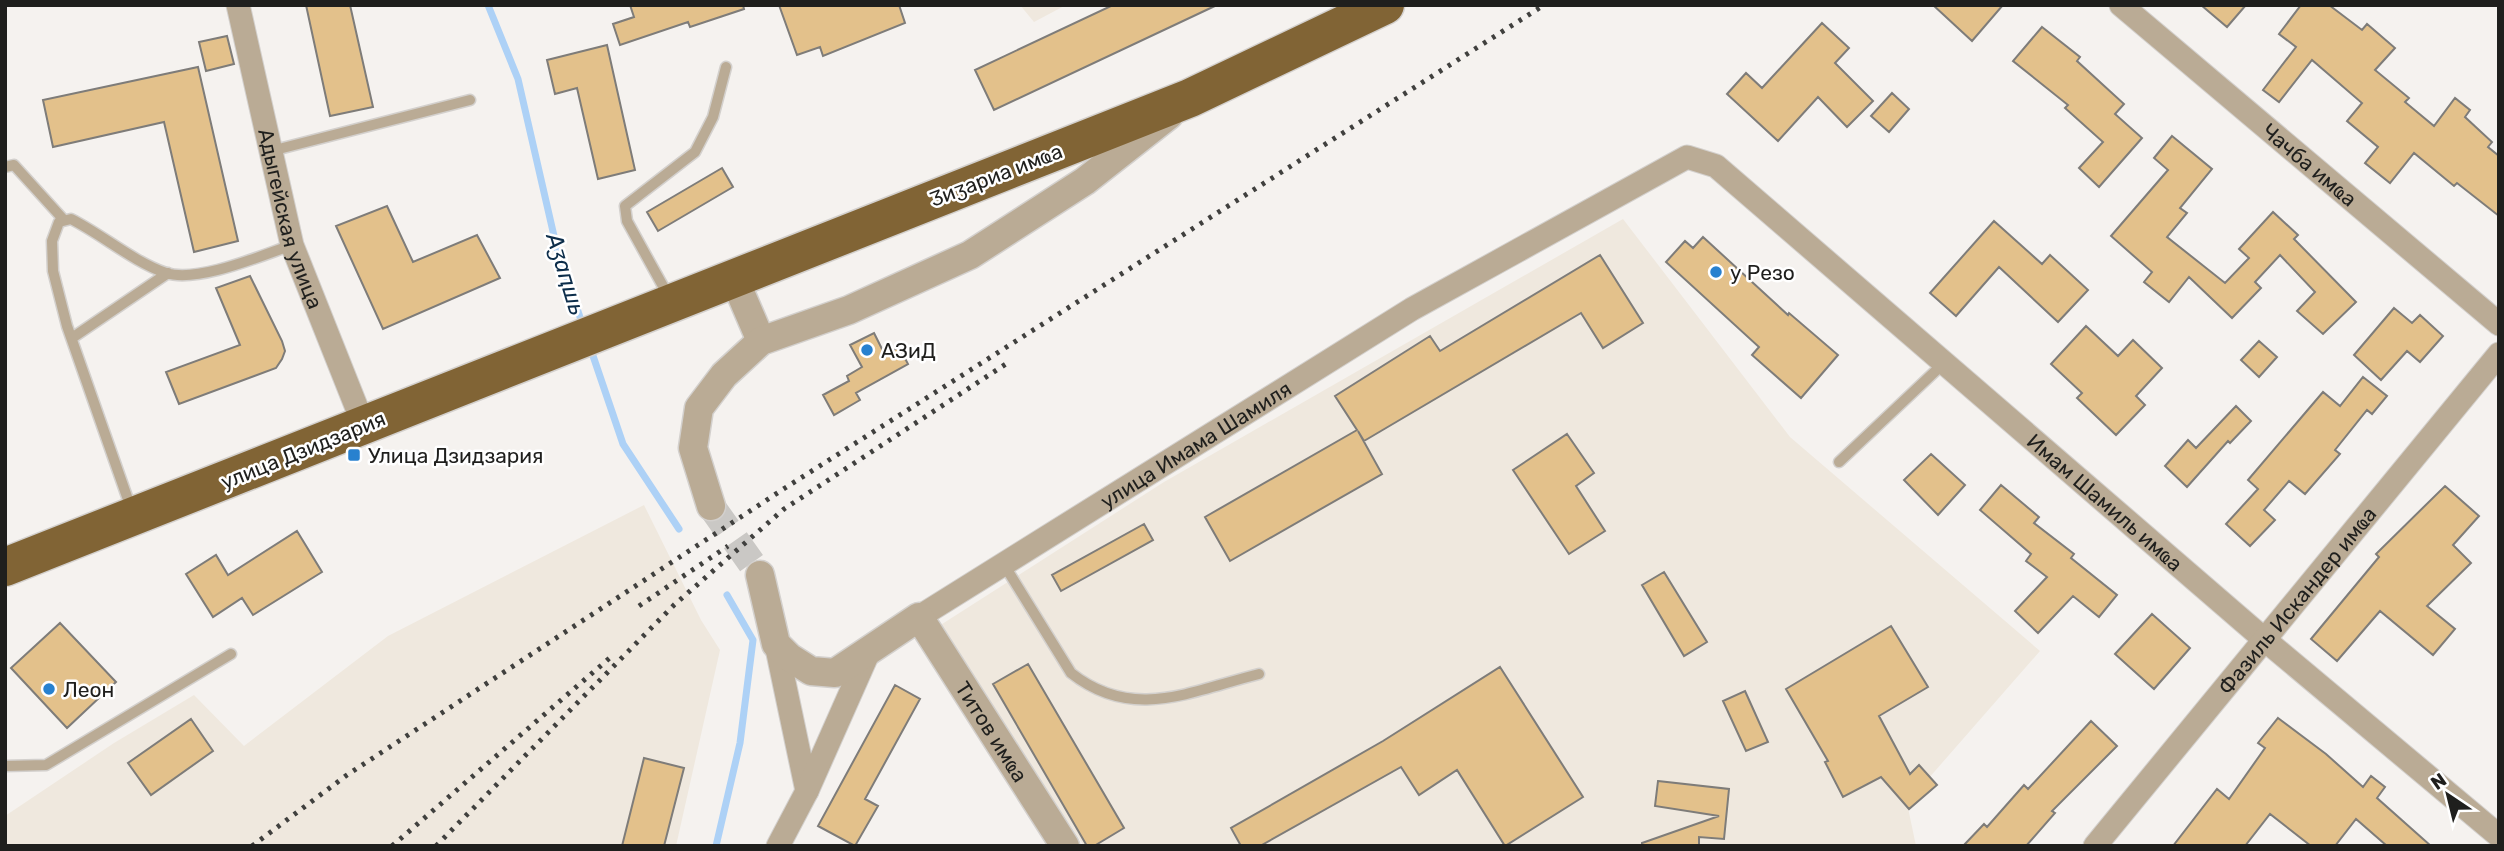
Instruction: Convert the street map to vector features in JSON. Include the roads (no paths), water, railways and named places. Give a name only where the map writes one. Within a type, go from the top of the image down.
[{"type":"highway","name":"Ӡиӡариа имҩа","points":[[587,338],[1191,98],[1385,5]]},
{"type":"highway","name":"улица Дзидзария","points":[[5,567],[587,338]]},
{"type":"street","name":"Адыгейская улица","points":[[239,5],[292,245],[364,426]]},
{"type":"street","name":"Чачба имҩа","points":[[2121,5],[2499,324]]},
{"type":"street","points":[[711,506],[693,448],[699,408],[724,375],[761,341],[849,310],[970,254],[1085,181],[1191,98]]},
{"type":"street","name":"улица Имама Шамиля","points":[[776,644],[789,657],[811,671],[835,673],[1003,563],[1412,309],[1687,157],[1716,166]]},
{"type":"street","name":"Имам Шамиль имҩа","points":[[1716,166],[2265,640],[2499,836]]},
{"type":"street","points":[[734,278],[761,341]]},
{"type":"street","name":"Фазиль Искандер имҩа","points":[[2095,846],[2499,354]]},
{"type":"street","points":[[760,575],[807,791]]},
{"type":"street","name":"Титов имҩа","points":[[919,617],[1065,846]]},
{"type":"street","points":[[778,846],[807,791],[870,649]]},
{"type":"lane","points":[[671,303],[627,221],[625,206],[695,152],[713,117],[726,67]]},
{"type":"lane","points":[[271,151],[470,100]]},
{"type":"lane","points":[[5,167],[14,165],[63,219],[71,219],[93,230],[146,264],[168,274],[189,276],[292,245]]},
{"type":"lane","points":[[63,219],[56,227],[52,241],[53,271],[72,338],[134,517]]},
{"type":"lane","points":[[72,338],[168,274]]},
{"type":"lane","points":[[1839,462],[1944,363]]},
{"type":"lane","points":[[1003,563],[1072,673],[1100,691],[1151,702],[1259,674]]},
{"type":"lane","points":[[5,766],[46,765],[231,654]]},
{"type":"waterway","name":"Аӡаԥшь","points":[[488,5],[518,79],[557,249],[583,326]]},
{"type":"waterway","name":"Аӡаԥшь","points":[[590,347],[623,444],[679,529]]},
{"type":"waterway","name":"Аӡаԥшь","points":[[716,846],[740,743],[753,640],[727,595]]},
{"type":"tunnel","points":[[711,506],[760,575]]},
{"type":"railway","points":[[252,846],[347,775],[785,488],[1544,5]]},
{"type":"railway","points":[[436,846],[674,605],[784,509],[1009,362]]},
{"type":"railway","points":[[639,606],[728,546]]},
{"type":"railway","points":[[392,846],[612,656]]},
{"type":"place","name":"у Резо","points":[[1716,272]]},
{"type":"place","name":"АЗиД","points":[[867,350]]},
{"type":"place","name":"Улица Дзидзария","points":[[354,455]]},
{"type":"place","name":"Леон","points":[[49,689]]}]
